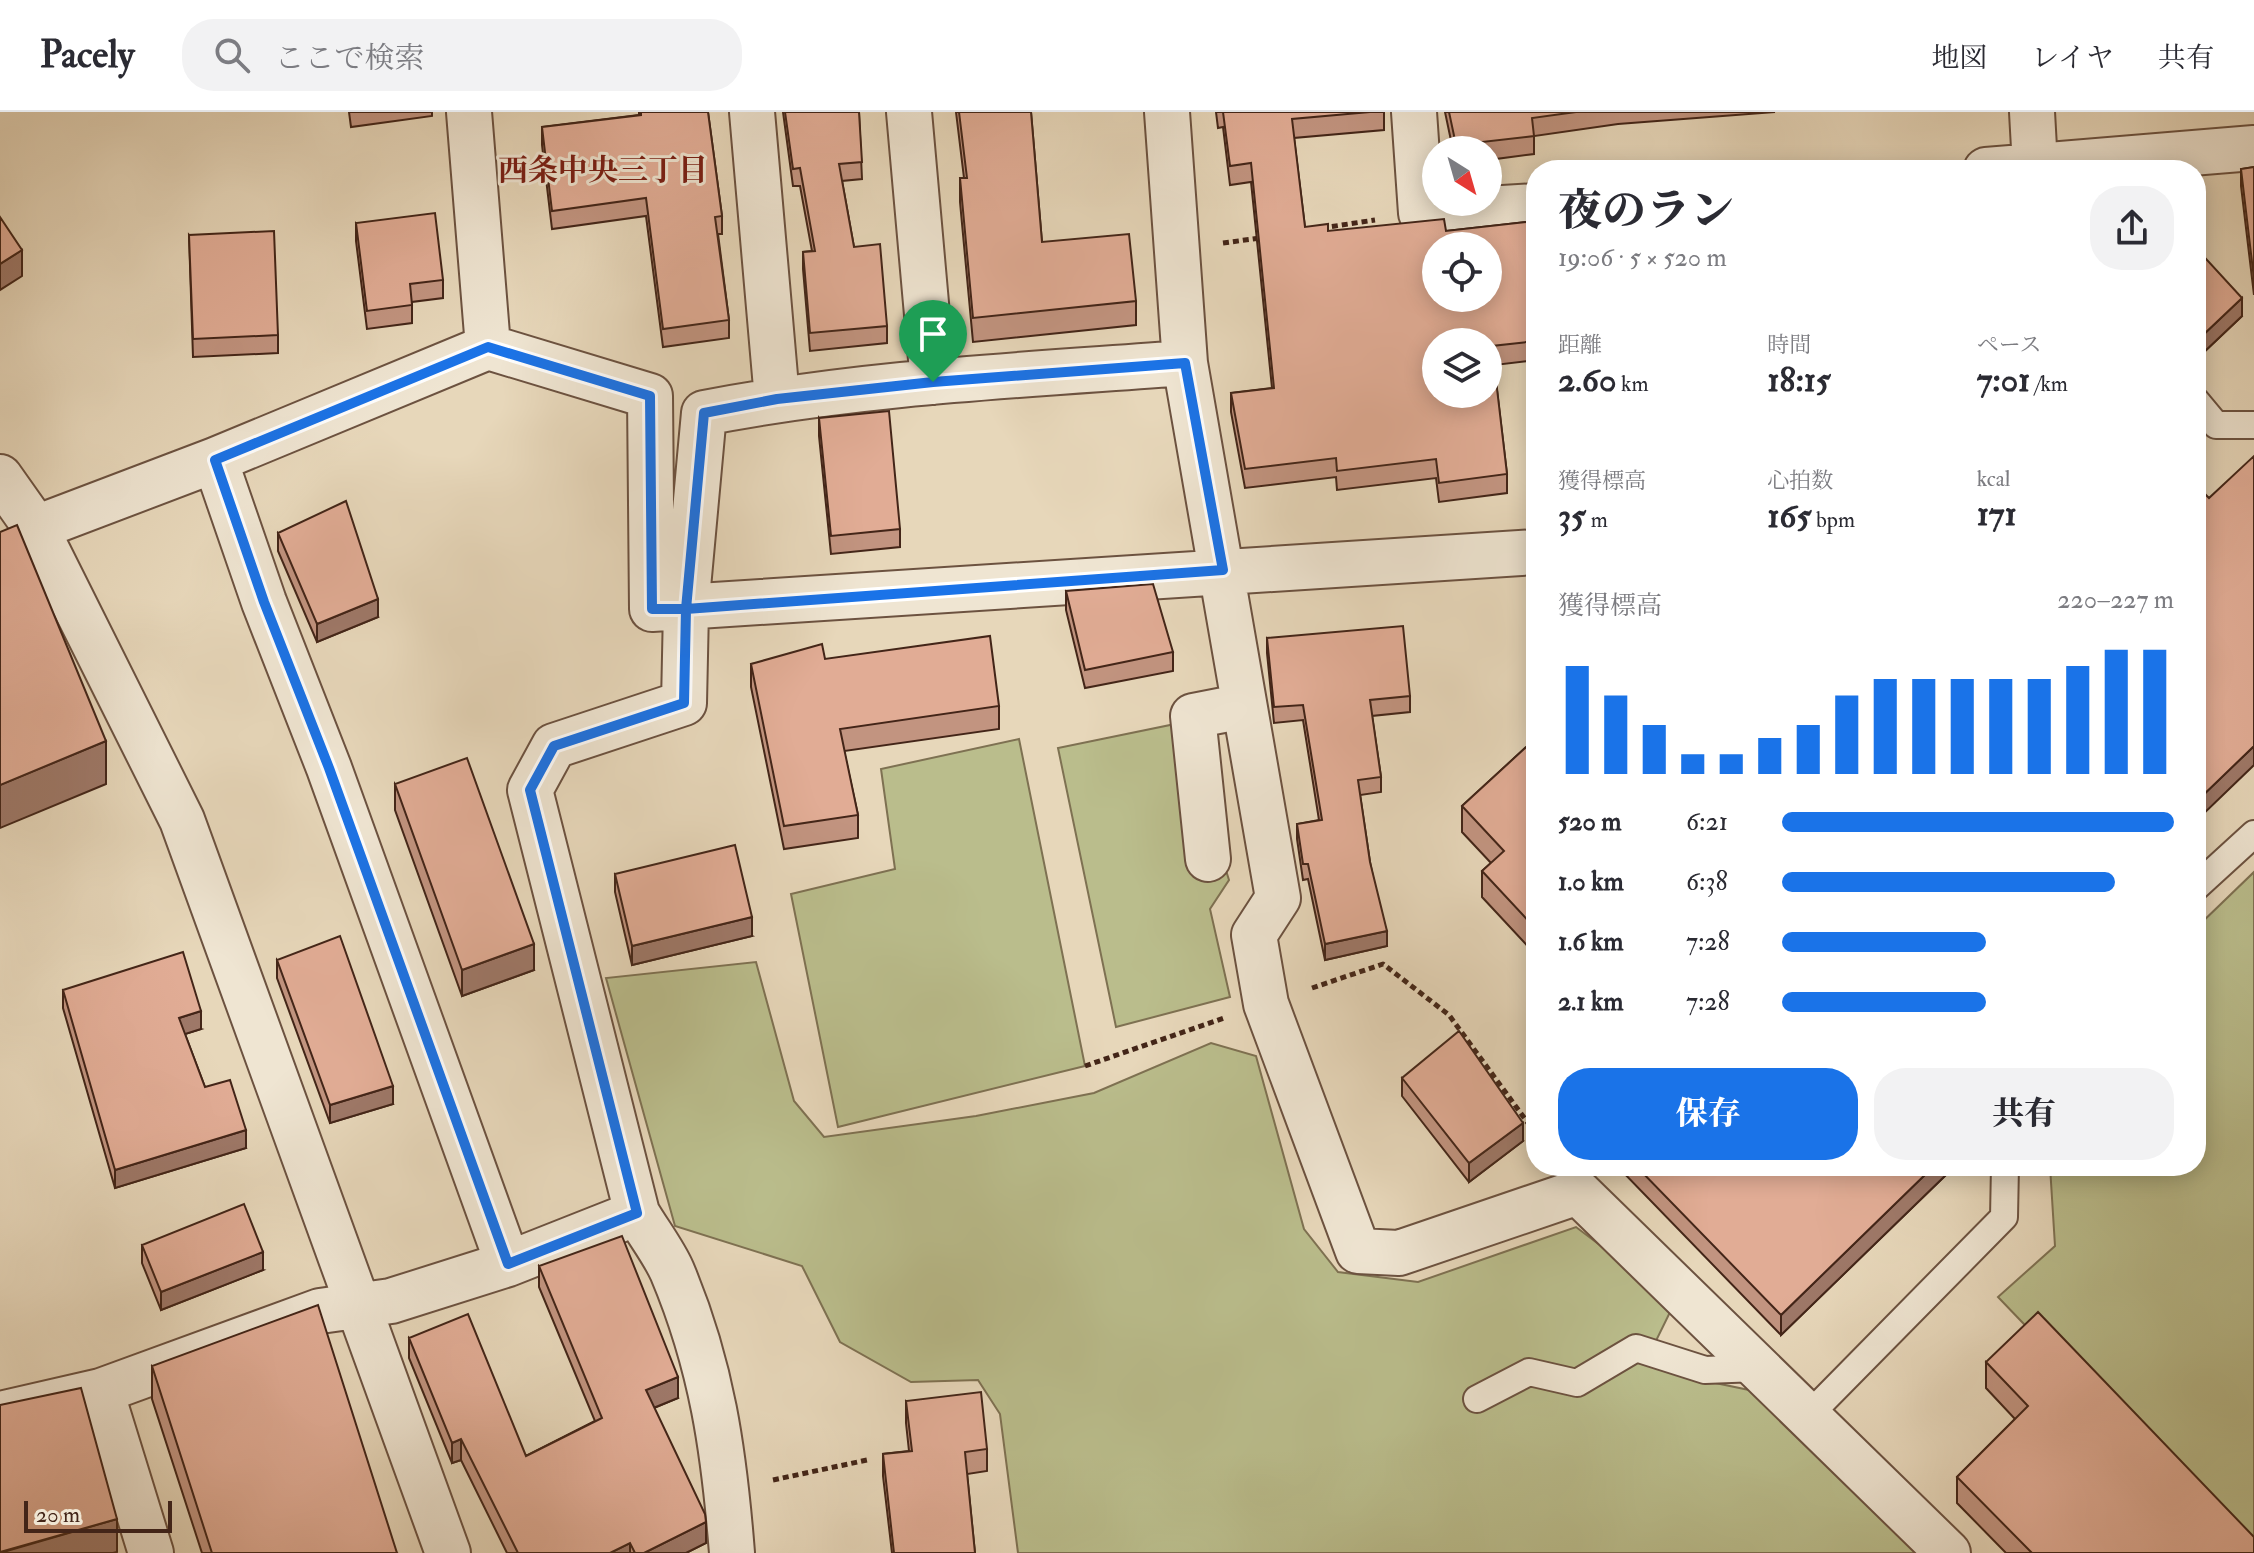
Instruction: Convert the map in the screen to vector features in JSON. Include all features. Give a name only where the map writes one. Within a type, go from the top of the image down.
[{"type":"street","points":[[469,112],[488,347]]},
{"type":"street","points":[[752,112],[777,399]]},
{"type":"street","points":[[909,112],[933,382]]},
{"type":"street","points":[[1167,112],[1185,363],[1278,898],[1254,935],[1266,1004],[1358,1251],[1399,1253],[1578,1192],[1948,1553]]},
{"type":"street","points":[[1414,112],[1421,213],[1526,207]]},
{"type":"street","points":[[2011,160],[2032,112]]},
{"type":"street","points":[[2113,160],[2254,148]]},
{"type":"street","points":[[36,528],[215,460],[488,347],[650,396],[652,609],[1526,553]]},
{"type":"street","points":[[732,1553],[727,1487],[712,1385],[671,1269],[637,1213],[530,790],[554,746],[684,703],[686,609],[704,413],[777,399],[933,382],[1185,363]]},
{"type":"street","points":[[215,460],[264,602],[329,768],[508,1264]]},
{"type":"street","points":[[0,477],[36,528],[182,820],[448,1553]]},
{"type":"street","points":[[1208,859],[1193,716],[1244,706]]},
{"type":"street","points":[[0,1414],[101,1391],[320,1311],[359,1308],[391,1301],[508,1264],[637,1213]]},
{"type":"street","points":[[101,1391],[151,1553]]},
{"type":"lane","points":[[2206,413],[2216,425],[2254,425]]},
{"type":"lane","points":[[2206,878],[2254,834]]},
{"type":"lane","points":[[1807,1417],[2004,1217],[2005,1176]]},
{"type":"lane","points":[[1477,1399],[1529,1372],[1577,1383],[1636,1348],[1705,1370],[1758,1368]]},
{"type":"path","points":[[1315,229],[1421,213]]},
{"type":"path","points":[[1178,250],[1269,236]]},
{"type":"path","points":[[1085,1066],[1383,964],[1449,1015],[1526,1120]]},
{"type":"path","points":[[763,1482],[867,1460]]},
{"type":"green space","points":[[1180,723],[1229,880],[1210,909],[1230,997],[1116,1027],[1058,748]]},
{"type":"green space","points":[[1019,739],[1085,1066],[838,1127],[791,894],[895,869],[881,769]]},
{"type":"green space","points":[[2254,872],[2254,1553],[2244,1553],[1998,1297],[2055,1246],[2051,1176],[2206,1176],[2206,918]]},
{"type":"green space","points":[[756,962],[794,1101],[824,1137],[976,1116],[1094,1093],[1211,1043],[1256,1056],[1304,1229],[1338,1272],[1418,1282],[1576,1227],[1675,1302],[1649,1355],[1701,1380],[1749,1390],[1920,1553],[1018,1553],[1000,1414],[978,1380],[911,1382],[840,1342],[802,1266],[675,1226],[606,978]]},
{"type":"building","points":[[641,112],[708,112],[722,216],[715,217],[729,320],[663,329],[646,198],[552,211],[542,127],[641,115]]},
{"type":"building","points":[[785,112],[859,112],[862,162],[839,164],[854,247],[880,244],[887,326],[810,333],[803,252],[815,251],[800,168],[793,169]]},
{"type":"building","points":[[959,112],[1031,112],[1042,242],[1129,234],[1136,301],[973,318],[960,178],[967,178]]},
{"type":"building","points":[[1223,112],[1370,112],[1292,119],[1305,227],[1328,224],[1328,231],[1444,219],[1446,231],[1526,222],[1526,342],[1502,345],[1502,328],[1422,328],[1422,408],[1499,408],[1507,474],[1439,483],[1436,459],[1337,471],[1336,458],[1245,469],[1231,393],[1274,388],[1251,163],[1230,166]]},
{"type":"building","points":[[1449,112],[1576,112],[1532,118],[1534,136],[1502,140],[1502,136],[1454,136]]},
{"type":"building","points":[[2254,167],[2254,279],[2241,169]]},
{"type":"building","points":[[435,213],[443,280],[410,284],[412,305],[367,311],[356,223]]},
{"type":"building","points":[[0,217],[22,250],[0,264]]},
{"type":"building","points":[[274,231],[278,335],[193,339],[189,235]]},
{"type":"building","points":[[2206,259],[2242,298],[2206,332]]},
{"type":"building","points":[[889,411],[900,529],[831,536],[819,418]]},
{"type":"building","points":[[2254,456],[2254,746],[2206,792],[2206,495],[2209,498]]},
{"type":"building","points":[[346,501],[378,599],[317,624],[278,533]]},
{"type":"building","points":[[17,525],[106,741],[0,785],[0,532]]},
{"type":"building","points":[[1153,584],[1173,652],[1085,670],[1066,591]]},
{"type":"building","points":[[1403,626],[1410,696],[1370,700],[1381,777],[1358,780],[1370,862],[1387,931],[1325,944],[1308,864],[1303,864],[1297,824],[1322,820],[1303,705],[1274,707],[1267,638]]},
{"type":"building","points":[[990,636],[999,706],[840,729],[858,815],[784,826],[751,664],[822,644],[825,659]]},
{"type":"building","points":[[1526,747],[1526,918],[1482,871],[1504,851],[1462,806]]},
{"type":"building","points":[[467,758],[534,944],[462,970],[395,784]]},
{"type":"building","points":[[735,845],[752,917],[632,946],[615,874]]},
{"type":"building","points":[[340,936],[393,1086],[330,1105],[277,960]]},
{"type":"building","points":[[183,952],[201,1011],[179,1018],[205,1087],[230,1080],[246,1130],[115,1170],[63,990]]},
{"type":"building","points":[[1459,1031],[1523,1123],[1469,1163],[1402,1078]]},
{"type":"building","points":[[1646,1176],[1924,1176],[1781,1315]]},
{"type":"building","points":[[244,1204],[263,1252],[161,1292],[142,1245]]},
{"type":"building","points":[[622,1236],[678,1377],[646,1390],[705,1514],[706,1522],[644,1553],[635,1553],[630,1543],[610,1553],[518,1553],[461,1439],[452,1443],[409,1338],[468,1314],[526,1456],[602,1418],[539,1266]]},
{"type":"building","points":[[318,1305],[397,1553],[212,1553],[152,1366]]},
{"type":"building","points":[[2038,1312],[2254,1537],[2254,1553],[2032,1553],[1957,1477],[2028,1406],[1986,1362]]},
{"type":"building","points":[[81,1388],[117,1519],[0,1552],[0,1405]]},
{"type":"building","points":[[981,1392],[987,1449],[965,1452],[975,1553],[894,1553],[883,1454],[912,1451],[906,1401]]},
{"type":"district","name":"西条中央三丁目","points":[[603,170]]},
{"type":"route","points":[[933,382],[777,399],[704,413],[686,609],[684,703],[554,746],[530,790],[637,1213],[508,1264],[329,768],[264,602],[215,460],[488,347],[650,396],[652,609],[686,609],[1223,570],[1185,363],[933,382]]}]
